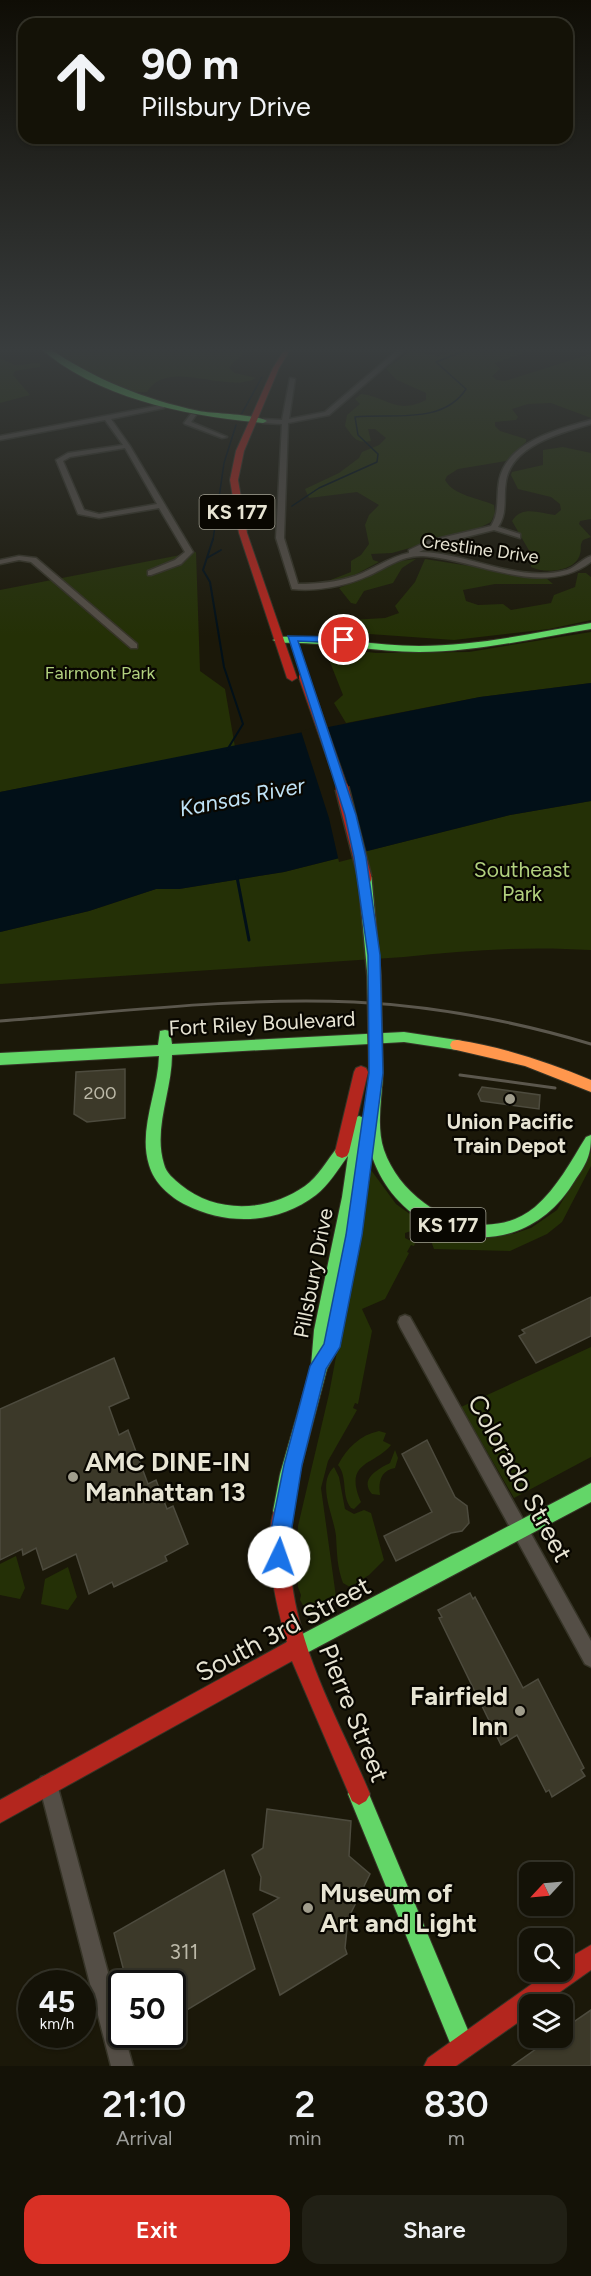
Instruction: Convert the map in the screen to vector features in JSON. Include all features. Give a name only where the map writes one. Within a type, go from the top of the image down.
[{"type":"main road","name":"Pillsbury Drive","points":[[247,443],[237,465],[235,496],[240,523],[298,678],[339,821],[353,890],[362,980],[357,1150],[336,1273],[318,1342],[319,1366]]},
{"type":"main road","points":[[285,639],[320,638],[400,648],[442,648],[591,626]]},
{"type":"main road","name":"Pillsbury Drive","points":[[298,678],[351,815],[360,857],[374,955],[376,1073],[354,1235],[332,1347],[319,1366]]},
{"type":"main road","name":"Fort Riley Boulevard","points":[[322,1027],[393,1025],[445,1031],[534,1050],[591,1072]]},
{"type":"main road","name":"Fort Riley Boulevard","points":[[0,1059],[165,1038],[404,1036],[493,1050],[541,1065],[591,1086]]},
{"type":"main road","name":"KS 177","points":[[165,1038],[165,1067],[154,1128],[157,1167],[173,1189],[199,1205],[226,1214],[256,1213],[283,1207],[312,1190],[344,1149],[361,1072]]},
{"type":"main road","name":"KS 177","points":[[376,1073],[376,1147],[387,1176],[410,1204],[447,1225],[473,1230],[499,1229],[528,1220],[552,1202],[591,1141]]},
{"type":"main road","name":"Pierre Street","points":[[319,1366],[293,1465],[279,1540],[285,1609],[298,1647],[467,2057]]},
{"type":"main road","name":"South 3rd Street","points":[[0,1812],[298,1647],[520,1532],[591,1492]]},
{"type":"main road","points":[[436,2066],[467,2057],[591,1956]]},
{"type":"street","points":[[125,443],[189,552],[178,562],[152,573]]},
{"type":"street","name":"Crestline Drive","points":[[284,443],[280,538],[295,587],[356,579],[397,557],[408,555],[430,555],[476,565],[549,574],[574,570],[591,558]]},
{"type":"street","points":[[494,528],[500,513],[502,476],[509,464],[534,443]]},
{"type":"street","points":[[127,446],[68,455],[58,460],[81,512],[99,516],[162,505]]},
{"type":"street","points":[[408,555],[424,545],[494,528],[517,536]]},
{"type":"street","points":[[0,562],[25,558],[33,560],[134,646]]},
{"type":"street","name":"Colorado Street","points":[[405,1322],[591,1658]]},
{"type":"street","points":[[48,1784],[122,2066]]},
{"type":"green space","points":[[525,443],[506,461],[458,469],[445,480],[454,490],[494,505],[495,513],[491,522],[477,529],[392,553],[371,554],[373,560],[379,562],[349,578],[323,583],[351,572],[351,561],[361,555],[369,544],[365,525],[369,515],[379,505],[357,492],[309,498],[305,489],[339,473],[359,458],[362,452],[379,445]]},
{"type":"green space","points":[[563,447],[591,453],[591,519],[580,521],[579,524],[591,537],[583,540],[580,554],[572,565],[551,571],[537,569],[531,567],[531,554],[512,521],[516,516],[526,512],[555,515],[561,510],[560,504],[551,497],[518,489],[511,475],[512,472],[543,465],[543,450]]},
{"type":"green space","name":"Fairmont Park","points":[[196,552],[200,671],[225,689],[235,747],[0,792],[0,590]]},
{"type":"green space","points":[[416,559],[402,568],[393,583],[364,591],[356,604],[351,603],[339,588],[400,561]]},
{"type":"green space","points":[[425,559],[546,578],[553,584],[495,584],[463,590],[466,601],[478,605],[503,604],[511,610],[551,603],[554,595],[575,587],[578,573],[586,573],[591,577],[591,620],[549,629],[454,640],[341,632],[337,627],[350,620],[385,618],[399,613],[395,606],[415,582]]},
{"type":"green space","points":[[591,632],[591,683],[480,697],[346,723],[334,703],[343,695],[324,647],[376,653],[469,652]]},
{"type":"green space","name":"Southeast Park","points":[[591,801],[591,950],[544,948],[474,951],[0,984],[0,932],[89,911],[156,889],[179,889],[284,872],[510,815]]},
{"type":"green space","points":[[591,1152],[591,1166],[562,1222],[547,1234],[510,1251],[434,1249],[427,1230],[417,1229],[405,1233],[405,1238],[415,1243],[407,1252],[409,1253],[385,1299],[362,1309],[372,1331],[358,1404],[355,1403],[353,1408],[357,1410],[328,1461],[321,1488],[336,1597],[308,1614],[300,1600],[298,1587],[296,1561],[298,1526],[329,1394],[371,1170],[396,1204],[425,1225],[513,1234],[531,1228],[557,1210]]},
{"type":"green space","points":[[591,1347],[591,1457],[514,1498],[461,1407]]},
{"type":"green space","points":[[379,1431],[386,1433],[383,1441],[391,1445],[358,1471],[356,1489],[361,1502],[354,1509],[351,1508],[346,1497],[343,1475],[338,1465],[355,1443]]},
{"type":"green space","points":[[395,1450],[398,1458],[395,1468],[386,1471],[382,1477],[380,1495],[372,1494],[368,1484],[369,1479],[376,1471],[390,1463]]},
{"type":"green space","points":[[334,1467],[339,1477],[345,1509],[354,1514],[364,1510],[371,1513],[384,1560],[369,1575],[350,1587],[343,1583],[340,1571],[335,1528],[326,1491],[326,1482]]},
{"type":"green space","points":[[16,1556],[25,1588],[20,1599],[0,1595],[0,1564]]},
{"type":"green space","points":[[68,1567],[77,1597],[68,1610],[41,1604],[45,1579]]},
{"type":"water","name":"Kansas River","points":[[591,683],[591,801],[510,815],[284,872],[179,889],[156,889],[89,911],[0,932],[0,792],[480,697]]},
{"type":"pier","points":[[325,725],[366,855],[339,862],[329,818],[301,731]]},
{"type":"building","points":[[125,1069],[125,1118],[87,1122],[74,1114],[76,1072]]},
{"type":"building","name":"Union Pacific Train Depot","points":[[482,1087],[540,1095],[539,1109],[481,1101],[478,1094]]},
{"type":"building","points":[[591,1297],[591,1336],[536,1363],[519,1336],[525,1333],[522,1330]]},
{"type":"building","name":"AMC DINE-IN Manhattan 13","points":[[114,1358],[129,1398],[109,1407],[119,1435],[128,1430],[148,1484],[156,1480],[167,1509],[173,1506],[188,1544],[165,1556],[167,1561],[114,1587],[112,1582],[89,1594],[76,1554],[43,1570],[36,1548],[23,1555],[22,1549],[0,1560],[0,1409]]},
{"type":"building","points":[[427,1440],[455,1497],[467,1506],[469,1523],[462,1531],[451,1533],[396,1561],[384,1536],[432,1512],[402,1454]]},
{"type":"building","name":"Fairfield Inn","points":[[470,1593],[473,1599],[475,1597],[523,1688],[538,1679],[584,1768],[581,1770],[585,1776],[552,1797],[549,1790],[546,1792],[517,1735],[501,1745],[439,1618],[442,1617],[438,1610]]},
{"type":"building","name":"Museum of Art and Light","points":[[267,1809],[351,1821],[349,1856],[370,1874],[348,1919],[345,1948],[347,1954],[280,1995],[253,1914],[279,1898],[260,1890],[261,1877],[252,1855],[263,1848]]},
{"type":"building","points":[[224,1870],[255,1969],[186,2011],[186,1970],[124,1970],[114,1933]]},
{"type":"building","points":[[591,2010],[591,2066],[512,2066],[537,2048],[573,2048],[573,2022]]},
{"type":"waterway","points":[[213,540],[224,463],[230,443]]},
{"type":"waterway","points":[[292,506],[319,488],[377,462],[378,454],[367,443]]},
{"type":"waterway","points":[[213,539],[203,570],[210,582],[224,667],[243,724],[227,750]]},
{"type":"waterway","points":[[207,558],[221,550]]},
{"type":"waterway","points":[[237,877],[249,940]]},
{"type":"railway","points":[[0,1021],[221,1003],[354,1002],[414,1007],[474,1016],[533,1028],[591,1044]]},
{"type":"railway","points":[[460,1075],[555,1088]]},
{"type":"traffic: fast","points":[[278,640],[314,640],[419,649],[484,644],[591,626]]},
{"type":"traffic: fast","points":[[365,878],[374,976],[376,1073]]},
{"type":"traffic: fast","points":[[165,1035],[165,1067],[154,1131],[154,1156],[162,1176],[185,1197],[200,1205],[232,1213],[248,1213],[280,1207],[310,1191],[323,1178],[342,1152]]},
{"type":"traffic: fast","points":[[0,1059],[404,1037],[457,1045]]},
{"type":"traffic: fast","points":[[376,1073],[373,1112],[375,1141],[386,1172],[417,1208],[460,1229],[484,1232],[507,1229],[530,1219],[557,1194],[591,1141]]},
{"type":"traffic: fast","points":[[282,1511],[289,1474],[319,1366],[322,1330],[350,1197],[359,1122]]},
{"type":"traffic: fast","points":[[319,1366],[331,1347],[342,1294]]},
{"type":"traffic: fast","points":[[294,1649],[591,1492]]},
{"type":"traffic: fast","points":[[359,1794],[463,2047]]},
{"type":"traffic: slow","points":[[457,1045],[525,1061],[591,1086]]},
{"type":"traffic: jam","points":[[243,443],[234,480],[243,533],[292,678]]},
{"type":"traffic: jam","points":[[304,677],[346,798],[365,878]]},
{"type":"traffic: jam","points":[[342,1152],[361,1072]]},
{"type":"traffic: jam","points":[[282,1511],[279,1548],[282,1584],[290,1620],[314,1692],[359,1794]]},
{"type":"traffic: jam","points":[[0,1812],[294,1649]]},
{"type":"traffic: jam","points":[[436,2066],[591,1956]]},
{"type":"place","name":"Union Pacific Train Depot","points":[[510,1099]]},
{"type":"place","name":"AMC DINE-IN Manhattan 13","points":[[73,1477]]},
{"type":"place","name":"Fairfield Inn","points":[[520,1711]]},
{"type":"place","name":"Museum of Art and Light","points":[[308,1908]]},
{"type":"route","points":[[279,1557],[279,1540],[293,1465],[319,1366],[332,1347],[354,1235],[369,1110],[376,1073],[374,955],[360,857],[351,815],[292,638],[344,640]]}]
